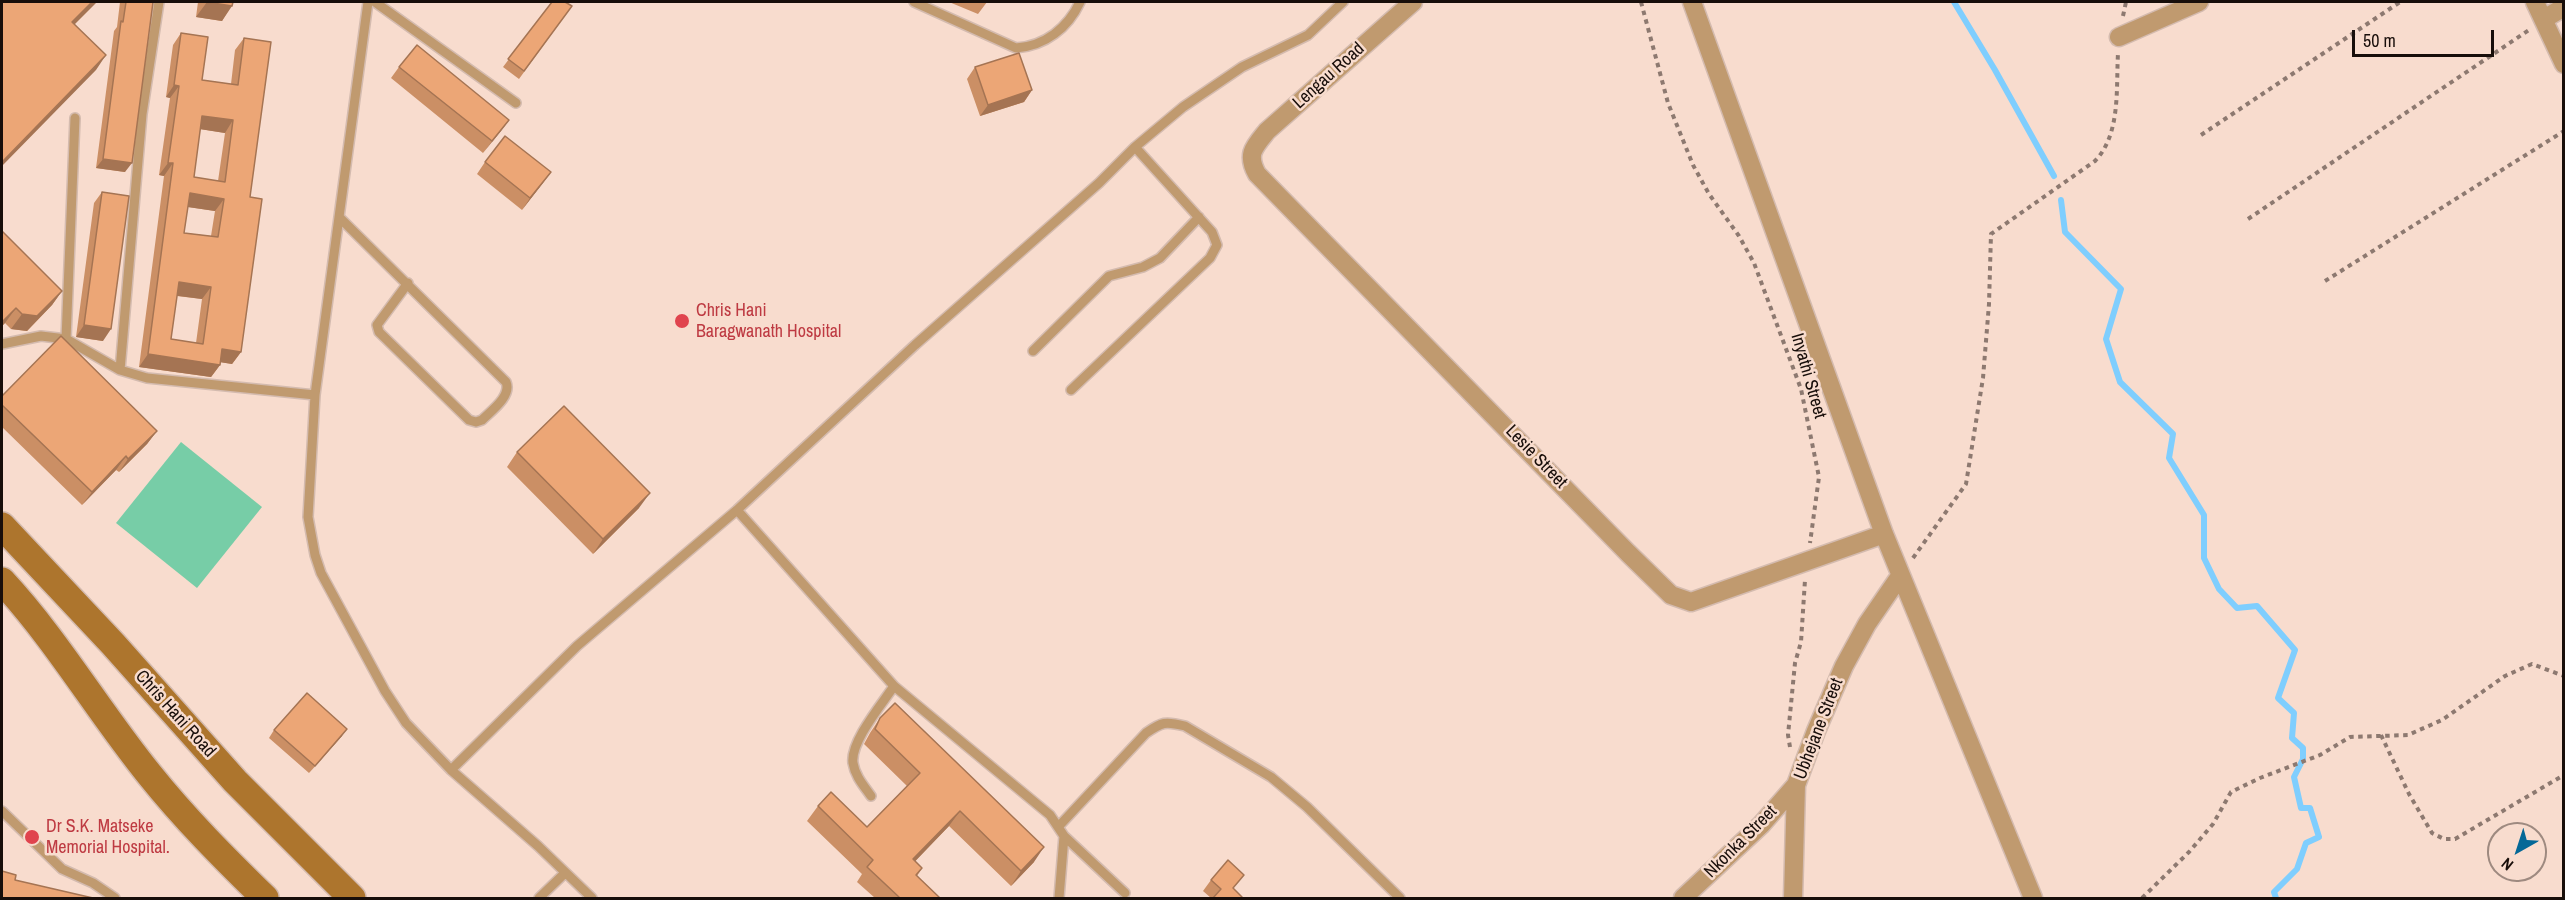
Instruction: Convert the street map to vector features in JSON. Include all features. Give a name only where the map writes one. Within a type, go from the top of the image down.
[{"type":"main road","name":"Chris Hani Road","points":[[2,526],[60,585],[235,781],[352,898]]},
{"type":"main road","points":[[2,580],[61,654],[149,774],[211,845],[265,898]]},
{"type":"street","name":"Lengau Road","points":[[1252,155],[1254,147],[1267,131],[1413,2]]},
{"type":"street","points":[[1692,2],[1884,534],[2033,898]]},
{"type":"street","points":[[2119,37],[2199,2]]},
{"type":"street","points":[[2535,2],[2564,64]]},
{"type":"street","points":[[2544,19],[2564,7]]},
{"type":"street","name":"Lesie Street","points":[[1252,155],[1253,167],[1267,184],[1671,595],[1691,602],[1884,534]]},
{"type":"street","name":"Ubhejane Street","points":[[1793,898],[1796,785],[1844,666],[1872,615],[1900,576]]},
{"type":"street","name":"Nkonka Street","points":[[1683,898],[1761,825],[1796,785]]},
{"type":"lane","points":[[120,370],[142,114],[159,2]]},
{"type":"lane","points":[[368,2],[315,395],[308,516],[315,555],[321,573],[395,709],[415,734],[451,770],[592,898]]},
{"type":"lane","points":[[375,2],[516,103]]},
{"type":"lane","points":[[914,2],[1016,48],[1031,47],[1056,33],[1070,19],[1080,2]]},
{"type":"lane","points":[[451,770],[577,646],[737,510],[915,345],[1098,183],[1135,147],[1182,107],[1242,66],[1308,35],[1343,2]]},
{"type":"lane","points":[[66,339],[75,117]]},
{"type":"lane","points":[[1071,390],[1210,258],[1217,246],[1212,232],[1135,147]]},
{"type":"lane","points":[[1033,351],[1109,276],[1151,264],[1160,258],[1199,217]]},
{"type":"lane","points":[[340,218],[408,283],[506,382],[508,387],[506,394],[482,420],[476,422],[469,420],[379,332],[377,325],[381,318],[408,283]]},
{"type":"lane","points":[[2,344],[41,336],[66,339],[120,370],[147,378],[315,395]]},
{"type":"lane","points":[[737,510],[894,686],[1050,815],[1064,837],[1125,893]]},
{"type":"lane","points":[[871,796],[857,776],[852,760],[858,740],[894,686]]},
{"type":"lane","points":[[1059,826],[1146,733],[1160,724],[1169,722],[1185,726],[1271,777],[1307,807],[1400,898]]},
{"type":"lane","points":[[2,811],[62,870],[93,883],[114,898]]},
{"type":"lane","points":[[1059,898],[1064,837]]},
{"type":"lane","points":[[539,898],[565,873]]},
{"type":"path","name":"Inyathi Street","points":[[1641,2],[1668,102],[1693,165],[1754,263],[1801,389],[1819,477],[1807,560],[1801,642],[1795,663],[1788,735],[1796,785]]},
{"type":"path","points":[[1900,576],[1966,484],[1983,378],[1989,304],[1991,234],[2103,153],[2110,140],[2113,125],[2119,37],[2126,2]]},
{"type":"path","points":[[2201,135],[2400,2]]},
{"type":"path","points":[[2248,219],[2544,19]]},
{"type":"path","points":[[2325,281],[2564,131]]},
{"type":"path","points":[[2142,898],[2189,852],[2213,824],[2231,792],[2320,755],[2350,737],[2408,735],[2442,720],[2505,676],[2532,664],[2564,676]]},
{"type":"path","points":[[2381,735],[2409,794],[2433,833],[2444,839],[2455,839],[2564,775]]},
{"type":"green space","points":[[181,442],[262,507],[197,588],[116,523]]},
{"type":"building","points":[[2,2],[92,2],[72,22],[106,55],[2,162]]},
{"type":"building","points":[[126,2],[153,2],[132,163],[103,159],[121,21],[123,22]]},
{"type":"building","points":[[207,2],[233,2],[232,6]]},
{"type":"building","points":[[552,2],[565,2],[572,6],[524,71],[508,59]]},
{"type":"building","points":[[181,33],[208,37],[202,80],[238,85],[244,38],[271,42],[250,197],[262,199],[241,352],[222,349],[220,365],[148,354],[173,163],[168,163],[179,86],[174,85]],"holes":[[[202,116],[233,120],[225,182],[194,177]],[[190,193],[224,199],[218,237],[184,233]],[[179,282],[211,287],[203,344],[171,339]]]},
{"type":"building","points":[[417,45],[509,120],[492,141],[399,67]]},
{"type":"building","points":[[1019,53],[1032,90],[988,105],[975,67]]},
{"type":"building","points":[[505,136],[551,172],[530,198],[485,162]]},
{"type":"building","points":[[102,192],[129,196],[111,329],[84,325]]},
{"type":"building","points":[[2,231],[62,291],[37,316],[22,314],[16,308],[2,322]]},
{"type":"building","points":[[61,336],[157,431],[128,459],[126,456],[92,492],[2,405],[2,396]]},
{"type":"building","points":[[564,406],[650,493],[603,539],[517,452]]},
{"type":"building","points":[[307,693],[347,729],[315,766],[274,730]]},
{"type":"building","points":[[895,703],[1044,847],[1021,871],[960,811],[913,859],[922,868],[916,875],[940,898],[900,898],[867,867],[873,860],[818,806],[831,792],[867,827],[920,773],[875,729],[880,718]]},
{"type":"building","points":[[1228,860],[1244,875],[1233,888],[1242,897],[1213,898],[1221,889],[1211,880]]},
{"type":"building","points":[[2,871],[16,875],[15,880],[93,898],[2,898]]},
{"type":"waterway","points":[[1954,2],[2054,176]]},
{"type":"waterway","points":[[2061,200],[2065,232],[2121,289],[2106,339],[2120,382],[2173,434],[2169,458],[2204,515],[2204,558],[2219,589],[2237,608],[2257,606],[2295,650],[2278,698],[2294,713],[2292,738],[2303,748],[2303,759],[2294,777],[2301,808],[2310,808],[2319,837],[2306,843],[2297,869],[2274,892],[2276,898]]},
{"type":"place","name":"Chris Hani Baragwanath Hospital","points":[[682,321]]},
{"type":"place","name":"Dr S.K. Matseke Memorial Hospital.","points":[[32,837]]}]
